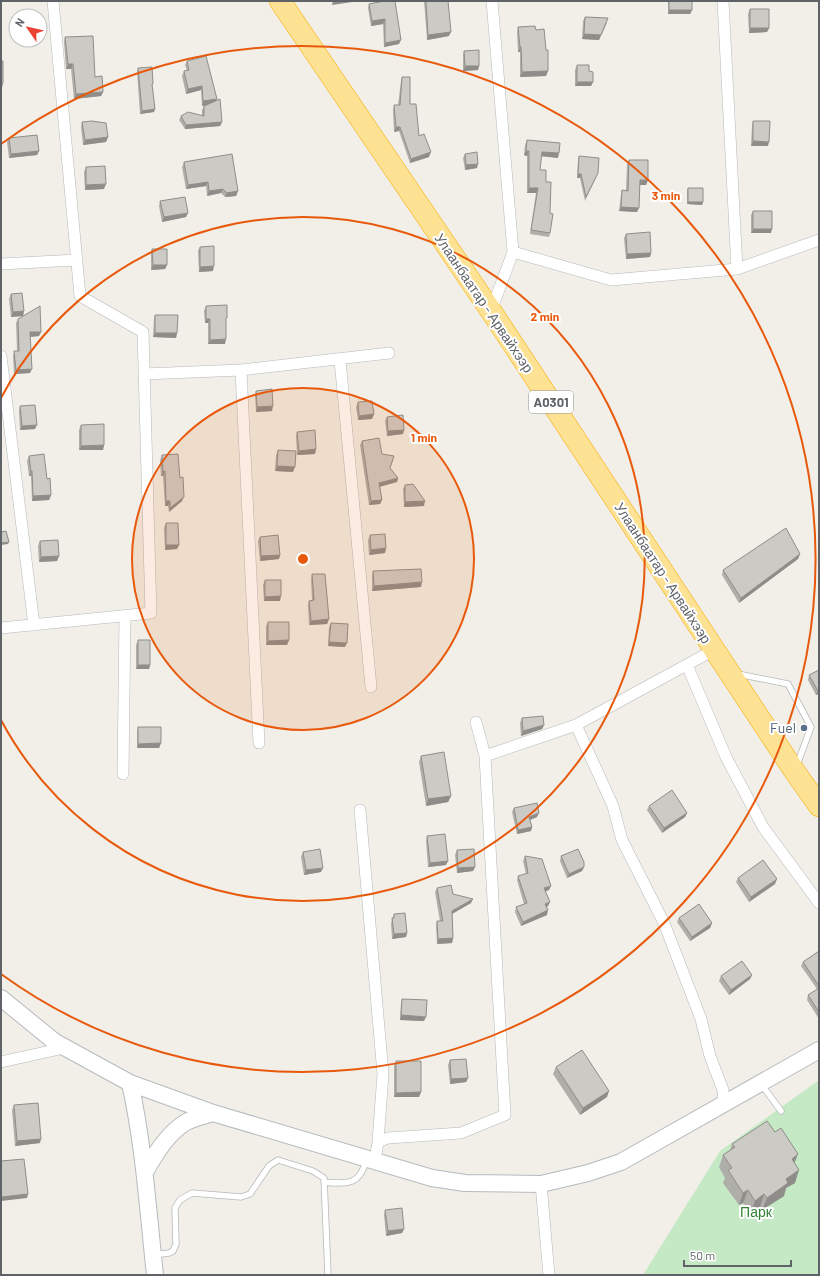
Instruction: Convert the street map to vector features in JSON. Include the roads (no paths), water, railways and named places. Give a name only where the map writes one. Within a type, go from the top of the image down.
[{"type":"highway","name":"Улаанбаатар - Арвайхээр","points":[[280,1],[491,311],[714,650],[819,806]]},
{"type":"street","points":[[1,628],[151,613],[143,332],[80,296],[53,1]]},
{"type":"street","points":[[491,311],[513,252],[492,1]]},
{"type":"street","points":[[723,1],[737,269]]},
{"type":"street","points":[[513,252],[611,280],[737,269],[819,240]]},
{"type":"street","points":[[1,264],[76,260]]},
{"type":"street","points":[[144,374],[241,370],[340,360],[389,353]]},
{"type":"street","points":[[1,356],[34,625]]},
{"type":"street","points":[[340,360],[371,687]]},
{"type":"street","points":[[241,370],[259,743]]},
{"type":"street","points":[[123,774],[125,616]]},
{"type":"street","points":[[485,756],[576,725],[714,650]]},
{"type":"street","points":[[687,665],[726,758],[763,827],[819,902]]},
{"type":"street","points":[[378,1142],[388,1138],[461,1133],[504,1115],[485,756],[476,722]]},
{"type":"street","points":[[576,725],[613,806],[622,840],[670,937],[701,1018],[710,1056],[723,1090],[724,1105]]},
{"type":"street","points":[[360,810],[383,1074],[378,1142],[371,1160]]},
{"type":"street","points":[[1,998],[64,1048],[130,1083],[213,1113],[432,1178],[465,1183],[541,1184],[621,1162],[819,1050]]},
{"type":"street","points":[[1,1062],[64,1048]]},
{"type":"street","points":[[130,1083],[136,1112],[144,1172],[155,1275]]},
{"type":"street","points":[[144,1172],[157,1151],[170,1135],[187,1122],[213,1113]]},
{"type":"street","points":[[541,1184],[549,1275]]},
{"type":"lane","points":[[730,672],[788,684],[811,727],[795,772]]},
{"type":"lane","points":[[761,1084],[781,1111]]},
{"type":"lane","points":[[153,1255],[173,1251],[176,1244],[175,1208],[180,1200],[192,1193],[241,1198],[250,1194],[269,1166],[278,1160],[313,1171],[324,1178],[328,1275]]},
{"type":"lane","points":[[324,1182],[349,1182],[360,1177],[371,1160]]},
{"type":"place","name":"Fuel","points":[[804,728]]},
{"type":"park label","name":"Парк","points":[[756,1212]]}]
